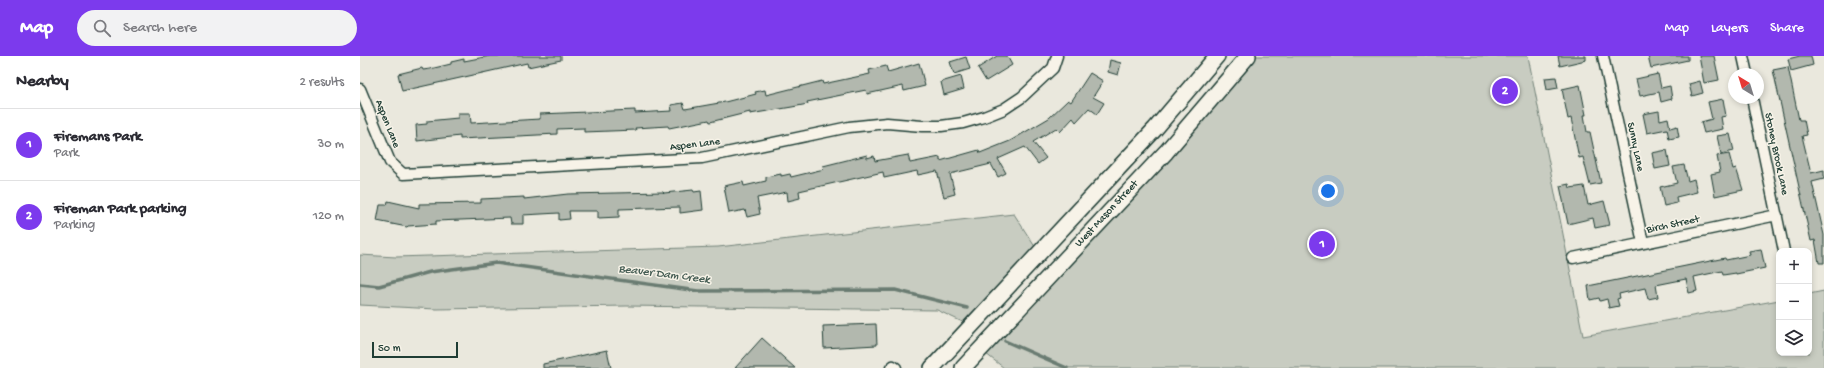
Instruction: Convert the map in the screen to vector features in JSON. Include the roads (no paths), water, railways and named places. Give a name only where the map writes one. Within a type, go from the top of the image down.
[{"type":"main road","name":"West Mason Street","points":[[932,368],[1155,129],[1217,56]]},
{"type":"main road","name":"West Mason Street","points":[[962,368],[1166,152],[1248,56]]},
{"type":"street","name":"Aspen Lane","points":[[360,89],[390,162],[403,174],[702,158],[849,126],[887,123],[941,126],[963,123],[997,112],[1022,97],[1053,68],[1057,56]]},
{"type":"street","name":"Sunny Lane","points":[[1603,56],[1643,243]]},
{"type":"street","points":[[1743,56],[1746,68]]},
{"type":"street","name":"Stoney Brook Lane","points":[[1753,104],[1783,248]]},
{"type":"street","name":"Birch Street","points":[[1573,258],[1777,215]]},
{"type":"street","points":[[892,368],[893,366],[896,368]]},
{"type":"waterway","name":"Beaver Dam Creek","points":[[360,284],[379,286],[430,272],[496,263],[698,291],[895,290],[967,308]]},
{"type":"waterway","name":"Beaver Dam Creek","points":[[1005,341],[1067,368]]},
{"type":"place","name":"Fireman Park parking","points":[[1505,91]]},
{"type":"place","name":"Firemans Park","points":[[1322,244]]}]
